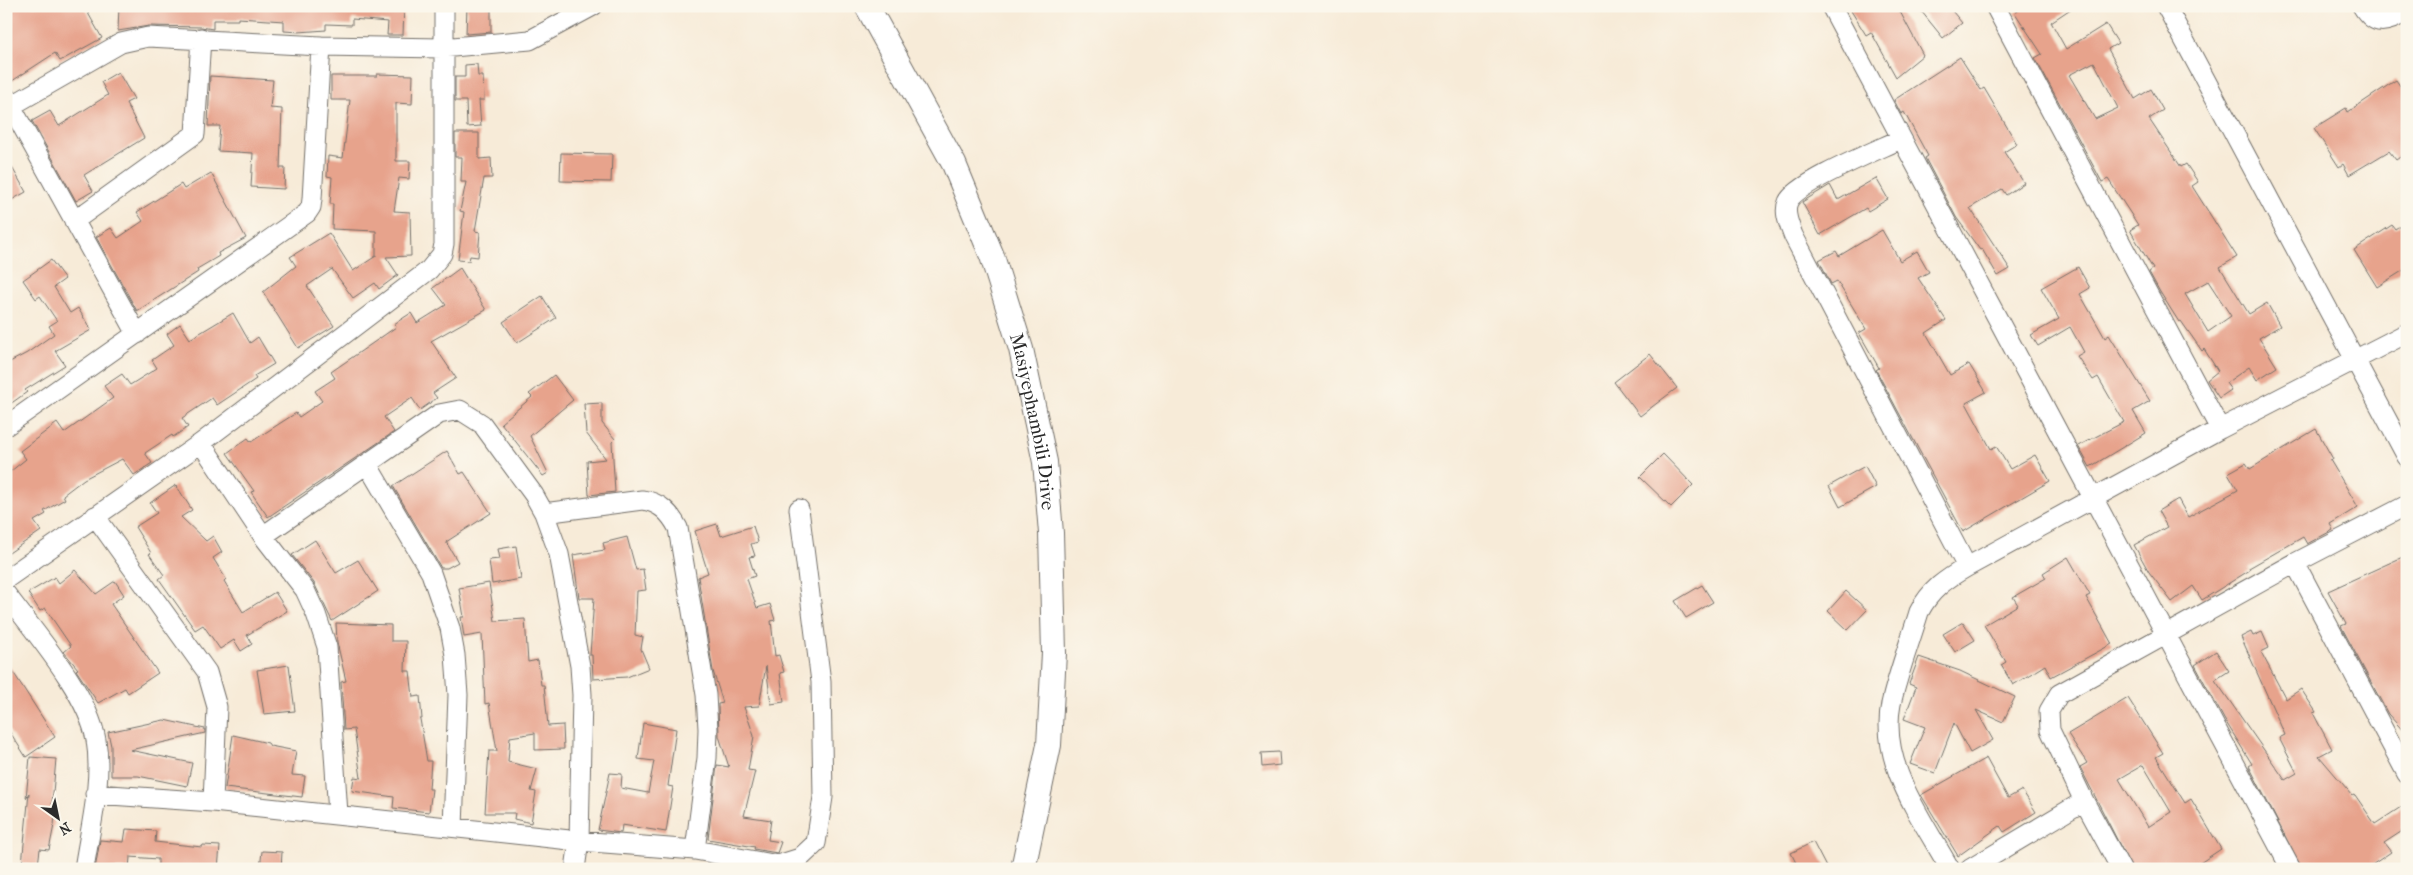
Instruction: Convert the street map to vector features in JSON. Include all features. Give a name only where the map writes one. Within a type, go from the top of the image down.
[{"type":"main road","name":"Masiyephambili Drive","points":[[867,6],[954,164],[992,256],[1021,349],[1045,462],[1051,533],[1054,653],[1049,745],[1024,869]]},
{"type":"street","points":[[6,578],[201,443],[429,270],[442,254],[444,244],[442,48],[444,6]]},
{"type":"street","points":[[138,334],[9,101],[128,40],[148,37],[202,38],[321,46],[442,48],[530,40],[593,6]]},
{"type":"street","points":[[1831,6],[2291,869]]},
{"type":"street","points":[[1995,6],[2220,429]]},
{"type":"street","points":[[2166,6],[2407,456]]},
{"type":"street","points":[[2362,6],[2372,19],[2379,22],[2392,20],[2407,12]]},
{"type":"street","points":[[74,221],[195,134],[202,38]]},
{"type":"street","points":[[6,426],[307,213],[311,207],[321,46]]},
{"type":"street","points":[[1901,139],[1801,187],[1787,203],[1786,212],[1793,236],[1967,567]]},
{"type":"street","points":[[1950,869],[1897,772],[1890,740],[1891,705],[1919,612],[1926,599],[1946,579],[2092,498],[2220,429],[2407,334]]},
{"type":"street","points":[[263,536],[439,414],[460,410],[482,424],[534,495],[544,513],[559,554],[580,666],[582,695],[579,841],[575,869]]},
{"type":"street","points":[[201,443],[263,536],[305,590],[316,614],[325,639],[328,664],[338,814]]},
{"type":"street","points":[[367,464],[431,573],[450,628],[455,655],[458,695],[453,826]]},
{"type":"street","points":[[544,513],[642,500],[653,501],[670,515],[678,528],[706,695],[708,729],[707,758],[695,850]]},
{"type":"street","points":[[2121,869],[2084,801],[2050,730],[2049,711],[2059,694],[2295,563],[2407,505]]},
{"type":"street","points":[[95,794],[213,802],[453,826],[579,841],[695,850],[778,865],[800,858],[811,850],[819,836],[823,797],[821,682],[799,509]]},
{"type":"street","points":[[95,516],[207,672],[217,707],[213,802]]},
{"type":"street","points":[[2295,563],[2407,774]]},
{"type":"street","points":[[6,594],[75,689],[85,706],[96,740],[95,794],[84,869]]},
{"type":"street","points":[[1970,869],[2084,801]]},
{"type":"building","points":[[6,6],[84,6],[102,38],[60,61],[55,53],[6,85]]},
{"type":"building","points":[[119,6],[404,6],[403,35],[387,35],[388,22],[352,19],[352,25],[326,24],[326,30],[299,32],[284,31],[284,21],[238,18],[238,20],[213,20],[213,29],[149,26],[118,31]]},
{"type":"building","points":[[467,6],[491,6],[491,32],[466,34]]},
{"type":"building","points":[[1848,6],[1897,6],[1923,55],[1896,77],[1871,32],[1866,35]]},
{"type":"building","points":[[1917,6],[1948,6],[1962,23],[1943,38]]},
{"type":"building","points":[[2025,6],[2075,6],[2051,22],[2066,49],[2106,24],[2118,43],[2108,49],[2135,99],[2151,89],[2163,110],[2149,119],[2181,167],[2186,164],[2198,182],[2192,186],[2237,257],[2220,267],[2249,314],[2267,303],[2280,326],[2259,338],[2277,367],[2257,380],[2249,367],[2226,383],[2231,390],[2219,398],[2207,380],[2218,371],[2204,349],[2202,351],[2181,321],[2179,322],[2160,292],[2149,272],[2153,269],[2130,230],[2138,225],[2108,179],[2102,182],[2035,58],[2042,54],[2015,13]],"holes":[[[2094,62],[2118,108],[2095,119],[2069,75]],[[2208,281],[2231,316],[2208,332],[2185,294]]]},
{"type":"building","points":[[1960,57],[1981,90],[1984,88],[2017,144],[2004,152],[2024,183],[2006,195],[2002,189],[1970,208],[2010,269],[1998,276],[1982,249],[1980,250],[1956,217],[1925,158],[1928,156],[1904,112],[1901,114],[1894,100]]},
{"type":"building","points":[[477,64],[478,76],[483,76],[484,100],[479,100],[481,126],[467,127],[466,101],[455,101],[455,77],[465,77],[465,65]]},
{"type":"building","points":[[118,72],[134,99],[126,103],[144,138],[84,175],[93,191],[76,201],[32,121],[50,111],[59,126],[108,95],[101,82]]},
{"type":"building","points":[[377,74],[413,75],[412,104],[396,103],[396,161],[410,161],[409,179],[399,178],[394,211],[410,212],[411,256],[386,257],[398,275],[379,289],[375,283],[353,298],[332,269],[307,286],[334,326],[298,348],[263,292],[296,266],[290,257],[329,233],[353,271],[376,256],[376,231],[332,229],[333,204],[330,204],[332,177],[327,176],[328,156],[343,158],[350,100],[331,100],[331,76],[377,76]]},
{"type":"building","points":[[210,76],[273,80],[270,108],[282,109],[280,168],[285,168],[284,189],[251,187],[253,153],[218,151],[220,126],[208,126]]},
{"type":"building","points":[[2396,80],[2407,96],[2407,152],[2396,160],[2389,151],[2349,175],[2343,164],[2339,167],[2314,128],[2346,108],[2348,112]]},
{"type":"building","points":[[455,133],[479,133],[479,159],[491,158],[492,178],[484,178],[475,231],[480,232],[478,257],[470,256],[469,261],[458,260],[464,212],[460,211],[466,182],[461,182],[462,157],[455,157]]},
{"type":"building","points":[[561,153],[612,154],[611,182],[560,181]]},
{"type":"building","points":[[6,157],[26,192],[6,203]]},
{"type":"building","points":[[211,173],[246,238],[218,253],[219,256],[197,269],[198,272],[137,311],[96,237],[111,228],[118,238],[143,221],[137,212],[181,184],[184,189]]},
{"type":"building","points":[[1876,178],[1888,199],[1868,211],[1866,208],[1820,235],[1802,202],[1830,185],[1838,200]]},
{"type":"building","points":[[2407,221],[2407,268],[2377,287],[2354,250],[2392,225],[2395,229]]},
{"type":"building","points":[[1882,230],[1900,261],[1917,251],[1929,272],[1918,278],[1946,320],[1926,333],[1950,375],[1969,364],[1986,392],[1966,403],[1991,449],[1996,446],[2010,469],[2035,455],[2050,481],[1963,532],[1876,370],[1879,368],[1859,333],[1866,329],[1837,281],[1831,284],[1819,260],[1836,251],[1839,256]]},
{"type":"building","points":[[51,260],[65,279],[54,287],[70,313],[78,308],[91,330],[55,351],[65,365],[25,390],[27,392],[6,407],[6,364],[27,353],[54,334],[49,326],[57,321],[40,296],[36,299],[23,280]]},
{"type":"building","points":[[2078,267],[2090,288],[2080,294],[2105,338],[2109,335],[2150,401],[2133,411],[2146,433],[2090,467],[2078,446],[2124,422],[2098,377],[2093,380],[2077,356],[2084,352],[2070,327],[2038,346],[2031,335],[2059,319],[2041,288]]},
{"type":"building","points":[[460,268],[486,310],[431,341],[456,378],[433,393],[437,398],[420,410],[412,398],[384,417],[394,432],[268,517],[251,492],[254,491],[227,453],[248,438],[251,442],[296,413],[299,417],[322,401],[315,391],[335,378],[331,372],[396,327],[394,324],[411,313],[417,323],[446,305],[433,288]]},
{"type":"building","points":[[542,296],[556,318],[517,343],[503,322]]},
{"type":"building","points":[[233,313],[250,343],[258,337],[274,364],[254,376],[256,379],[217,405],[212,398],[182,418],[188,427],[145,453],[152,463],[134,475],[122,459],[84,479],[63,495],[65,499],[44,511],[46,514],[34,521],[41,531],[6,555],[6,475],[26,459],[20,451],[57,423],[64,433],[113,398],[104,386],[122,374],[130,385],[157,368],[152,360],[174,345],[167,334],[180,324],[190,339]]},
{"type":"building","points":[[1650,354],[1677,388],[1640,416],[1614,382]]},
{"type":"building","points":[[554,375],[573,400],[530,436],[548,473],[543,476],[501,423],[532,397],[529,394]]},
{"type":"building","points":[[602,403],[602,423],[615,439],[612,442],[615,492],[589,495],[587,461],[606,459],[586,433],[584,404]]},
{"type":"building","points":[[2316,429],[2333,459],[2330,460],[2358,507],[2330,524],[2333,530],[2307,544],[2303,537],[2249,568],[2250,570],[2202,600],[2193,586],[2172,602],[2149,572],[2134,545],[2167,527],[2158,511],[2178,499],[2188,517],[2238,490],[2228,473],[2246,463],[2250,469]]},
{"type":"building","points":[[447,451],[460,474],[464,472],[491,513],[446,542],[458,562],[447,568],[441,568],[393,486]]},
{"type":"building","points":[[1663,454],[1693,485],[1671,507],[1640,477]]},
{"type":"building","points":[[1865,466],[1876,487],[1840,507],[1829,486]]},
{"type":"building","points":[[176,485],[192,510],[181,517],[206,541],[213,536],[222,552],[213,558],[226,579],[224,581],[243,612],[275,592],[287,611],[247,635],[252,644],[241,651],[234,640],[220,649],[203,625],[195,630],[159,579],[164,575],[149,554],[151,553],[135,527],[157,513],[150,503]]},
{"type":"building","points":[[717,524],[721,536],[753,526],[758,542],[751,544],[755,556],[749,557],[755,576],[747,579],[757,608],[770,604],[775,620],[771,621],[775,656],[779,655],[784,672],[780,673],[784,702],[771,704],[766,666],[759,706],[744,707],[754,736],[748,770],[755,771],[744,816],[771,820],[768,840],[781,842],[777,853],[754,849],[755,847],[708,839],[717,765],[729,767],[719,736],[718,704],[723,703],[713,671],[698,577],[708,573],[695,531]]},
{"type":"building","points":[[627,537],[636,570],[643,569],[646,590],[637,591],[635,635],[643,637],[641,649],[649,668],[627,677],[593,679],[592,655],[590,655],[594,598],[579,598],[573,555],[605,550],[603,543]]},
{"type":"building","points":[[315,540],[336,573],[358,560],[378,591],[332,621],[314,583],[292,555]]},
{"type":"building","points":[[516,546],[521,579],[492,584],[489,560],[500,559],[498,549]]},
{"type":"building","points":[[2407,555],[2407,735],[2388,714],[2341,626],[2346,624],[2328,591]]},
{"type":"building","points":[[2068,557],[2090,595],[2086,597],[2112,644],[2051,677],[2045,665],[2013,685],[2001,665],[2006,662],[1984,625],[2018,605],[2013,597],[2046,578],[2043,573]]},
{"type":"building","points":[[75,570],[96,594],[115,581],[124,595],[111,604],[158,673],[128,693],[125,688],[98,703],[76,670],[78,669],[64,652],[71,646],[45,608],[40,611],[28,593],[55,577],[59,583]]},
{"type":"building","points":[[489,583],[495,621],[525,619],[528,662],[538,660],[541,685],[544,685],[548,726],[563,725],[564,749],[535,750],[535,733],[510,737],[508,762],[537,769],[531,791],[536,792],[531,823],[514,819],[515,813],[485,813],[489,751],[497,751],[489,703],[485,704],[482,634],[464,637],[461,617],[464,617],[459,588]]},
{"type":"building","points":[[1702,585],[1713,602],[1686,618],[1675,601]]},
{"type":"building","points":[[1846,591],[1867,610],[1848,630],[1828,611]]},
{"type":"building","points":[[1963,622],[1975,640],[1955,652],[1943,634]]},
{"type":"building","points":[[336,623],[391,625],[391,641],[406,641],[405,671],[410,671],[413,697],[420,696],[422,719],[420,719],[427,761],[431,761],[429,789],[432,789],[429,812],[393,808],[394,797],[352,791],[354,777],[361,778],[354,729],[344,730],[341,682],[346,681],[337,642]]},
{"type":"building","points":[[2251,632],[2253,636],[2262,632],[2269,648],[2261,652],[2286,699],[2301,689],[2316,712],[2313,713],[2332,749],[2319,756],[2353,796],[2355,795],[2375,824],[2407,803],[2407,828],[2384,843],[2391,852],[2366,869],[2302,869],[2249,766],[2252,764],[2224,719],[2195,665],[2216,651],[2229,671],[2215,680],[2285,780],[2297,773],[2279,738],[2285,735],[2241,637]]},
{"type":"building","points":[[1919,657],[1960,671],[2015,697],[2003,722],[1976,710],[1993,740],[1970,753],[1954,723],[1935,773],[1910,764],[1925,727],[1904,719],[1916,687],[1909,684]]},
{"type":"building","points":[[6,661],[55,737],[26,757],[6,726]]},
{"type":"building","points":[[289,665],[295,711],[264,714],[257,670]]},
{"type":"building","points":[[2128,698],[2163,753],[2156,757],[2185,803],[2191,799],[2221,849],[2191,869],[2132,869],[2080,767],[2087,763],[2068,734]],"holes":[[[2143,765],[2171,812],[2148,827],[2119,779]]]},
{"type":"building","points":[[164,720],[205,729],[205,733],[130,750],[192,763],[187,786],[138,776],[111,776],[111,746],[108,732]]},
{"type":"building","points":[[643,723],[676,729],[668,786],[673,787],[666,832],[622,825],[621,833],[598,830],[610,773],[622,774],[621,788],[648,793],[654,761],[638,759]]},
{"type":"building","points":[[233,735],[268,743],[270,746],[296,751],[292,775],[305,776],[302,797],[225,788]]},
{"type":"building","points":[[1279,752],[1280,765],[1262,767],[1261,753]]},
{"type":"building","points":[[30,757],[56,759],[52,804],[56,805],[54,825],[49,850],[40,849],[38,865],[22,864],[29,793],[26,798]]},
{"type":"building","points":[[1986,758],[2008,798],[2022,790],[2036,812],[2004,832],[2000,826],[1958,856],[1921,795]]},
{"type":"building","points":[[126,829],[156,831],[155,842],[202,847],[203,845],[220,846],[218,869],[158,869],[158,859],[130,857],[129,869],[95,869],[100,840],[124,842]]},
{"type":"building","points":[[1813,842],[1827,869],[1799,869],[1791,853]]},
{"type":"building","points":[[262,851],[282,852],[281,869],[260,869]]}]
